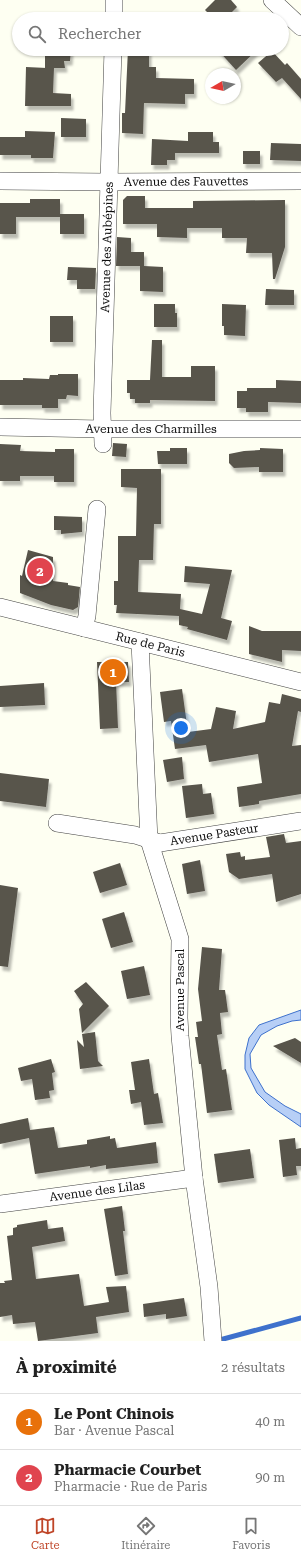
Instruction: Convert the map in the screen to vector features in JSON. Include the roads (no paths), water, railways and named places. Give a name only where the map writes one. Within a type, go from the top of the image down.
[{"type":"street","points":[[114,0],[114,12]]},
{"type":"street","points":[[272,0],[285,12]]},
{"type":"street","points":[[289,16],[301,27]]},
{"type":"street","name":"Avenue des Aubépines","points":[[103,437],[108,182],[113,56]]},
{"type":"street","name":"Avenue des Fauvettes","points":[[0,181],[301,181]]},
{"type":"street","name":"Avenue des Charmilles","points":[[0,427],[103,437],[301,429]]},
{"type":"street","points":[[84,628],[87,616],[97,509]]},
{"type":"street","name":"Rue de Paris","points":[[0,608],[301,682]]},
{"type":"street","name":"Avenue Pascal","points":[[140,642],[149,840],[180,939],[179,1018],[194,1178],[209,1287],[212,1337]]},
{"type":"street","name":"Avenue Pasteur","points":[[57,823],[135,835],[160,843],[301,821]]},
{"type":"street","name":"Avenue des Lilas","points":[[0,1204],[194,1178]]},
{"type":"water","points":[[301,1010],[301,1020],[292,1021],[277,1026],[261,1035],[250,1054],[251,1068],[265,1092],[285,1106],[301,1114],[301,1127],[269,1105],[257,1093],[245,1069],[245,1055],[249,1038],[259,1025]]},
{"type":"waterway","points":[[216,1341],[301,1318]]},
{"type":"place","name":"Pharmacie Courbet","points":[[40,571]]},
{"type":"place","name":"Le Pont Chinois","points":[[113,672]]}]
